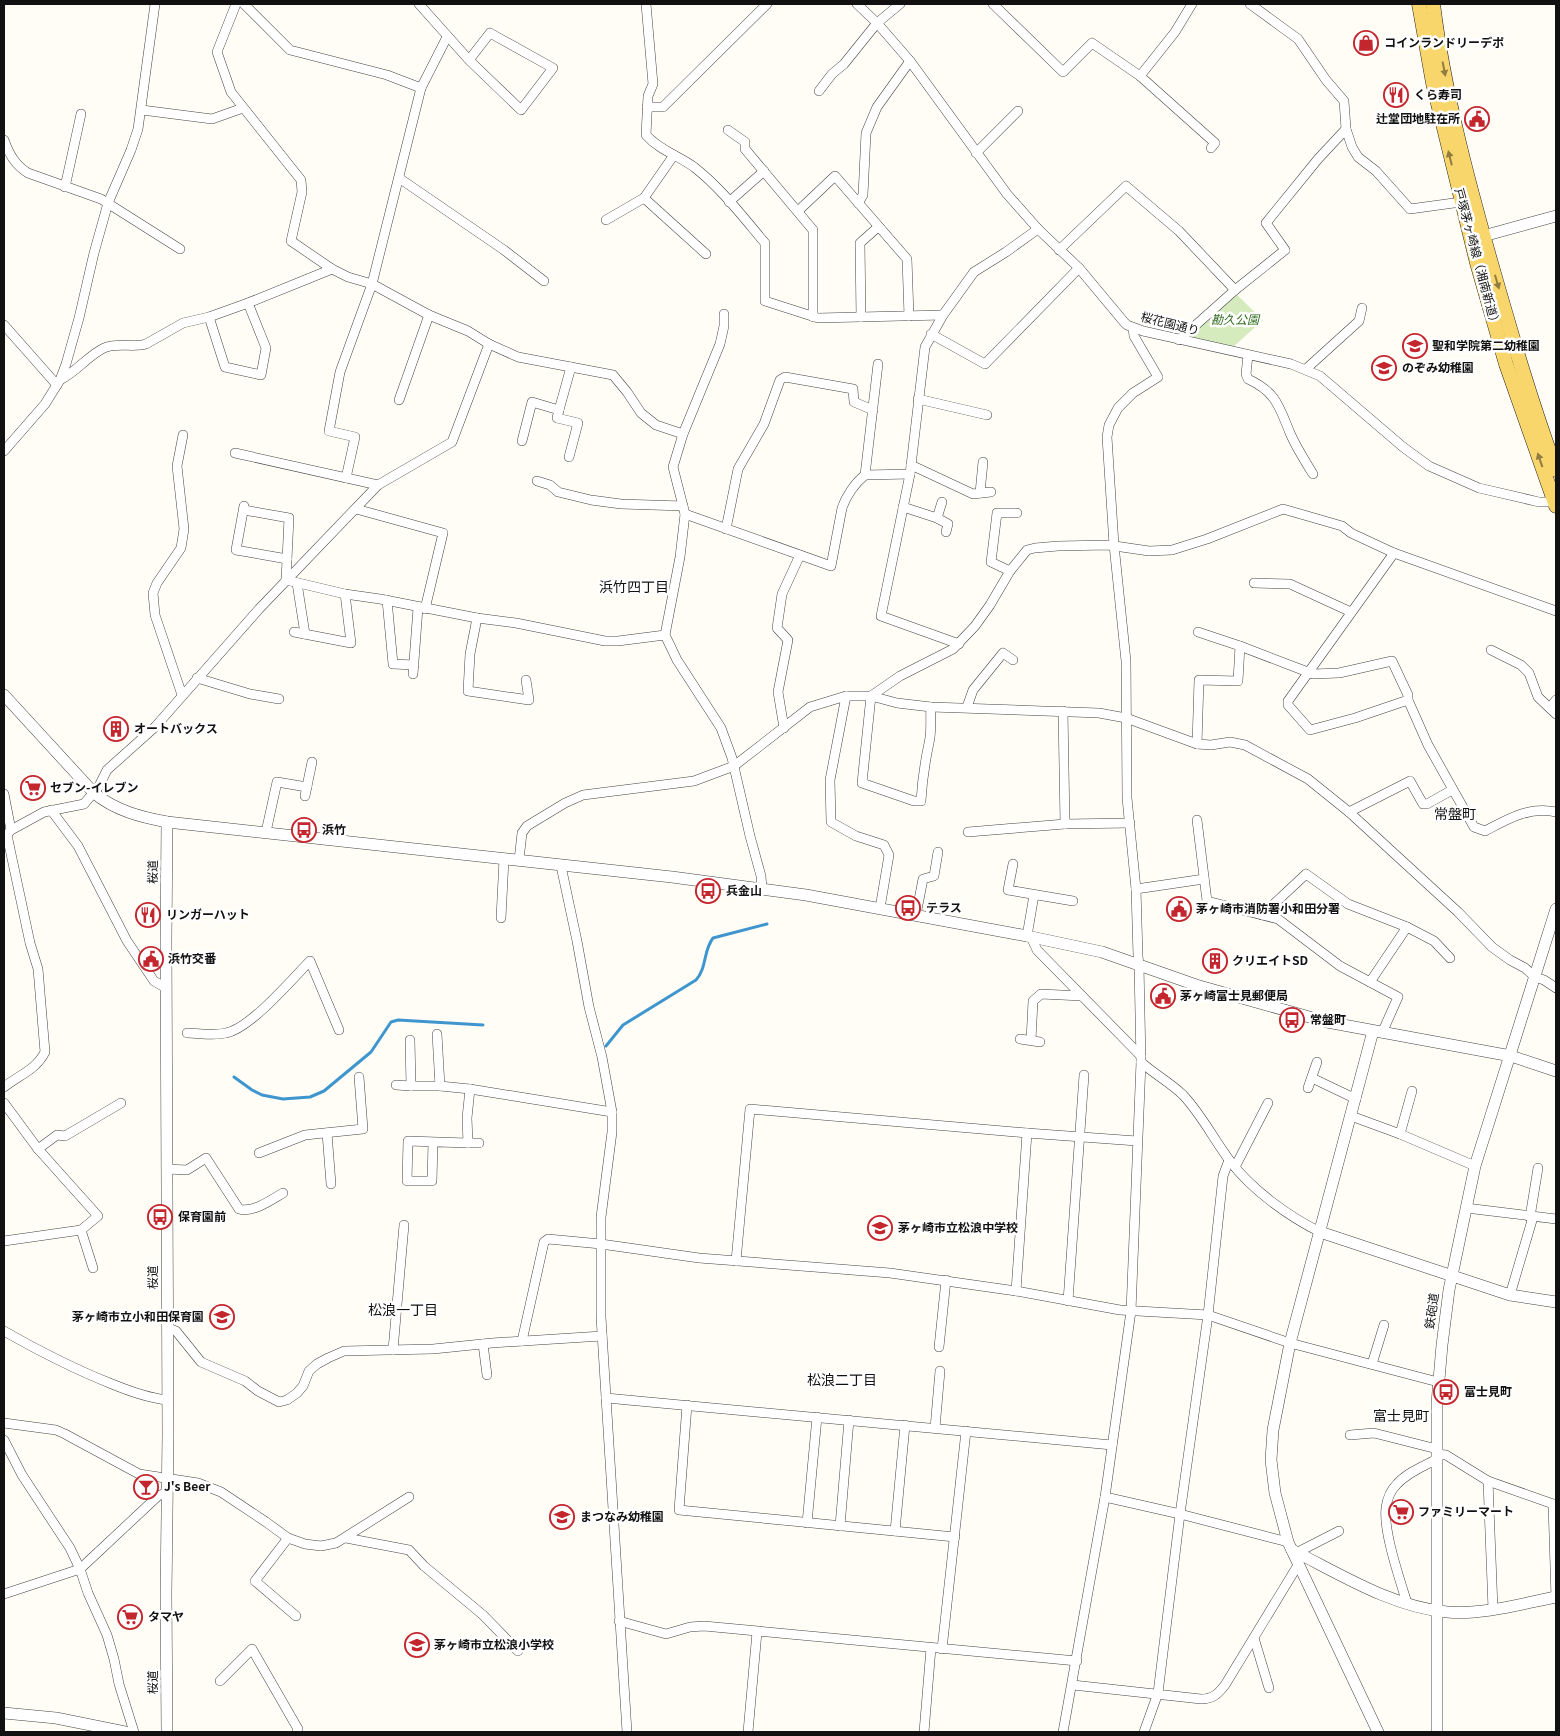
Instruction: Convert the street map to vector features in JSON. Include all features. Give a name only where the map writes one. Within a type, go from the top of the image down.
[{"type":"main road","name":"戸塚茅ヶ崎線（湘南新道）","points":[[1420,4],[1433,83],[1462,202],[1477,237],[1556,470]]},
{"type":"main road","name":"戸塚茅ヶ崎線（湘南新道）","points":[[1433,4],[1453,116],[1470,189],[1477,237],[1506,364],[1556,503]]},
{"type":"street","points":[[4,451],[46,404],[58,383],[80,318],[94,253],[108,203],[131,150],[142,110],[155,4]]},
{"type":"street","points":[[236,4],[217,52],[231,92],[301,180],[302,192],[291,241],[332,270],[372,284],[429,315],[468,331],[488,344],[518,357],[612,375],[627,392],[641,413],[656,425],[683,434]]},
{"type":"street","points":[[244,4],[290,50],[387,75],[421,88]]},
{"type":"street","points":[[420,4],[447,37],[469,60],[521,110],[553,68],[490,33],[469,60]]},
{"type":"street","points":[[646,4],[653,84],[648,96],[646,136],[652,142],[693,166],[710,181],[765,243],[765,301],[818,318],[943,315]]},
{"type":"street","points":[[647,107],[663,107],[767,4]]},
{"type":"street","name":"桜花園通り","points":[[857,4],[877,22],[910,61],[995,180],[1038,229],[1079,268],[1127,325],[1179,340],[1291,364],[1306,369],[1320,376],[1403,447],[1429,466],[1479,488],[1539,502],[1556,503]]},
{"type":"street","points":[[819,91],[832,74],[844,64],[877,22],[900,4]]},
{"type":"street","points":[[992,4],[1063,72],[1092,43],[1140,76],[1215,143],[1211,148]]},
{"type":"street","points":[[1140,76],[1175,32],[1192,4]]},
{"type":"street","points":[[1250,4],[1298,39],[1326,80],[1344,101],[1346,129],[1352,147],[1358,157],[1376,171],[1410,209],[1462,202]]},
{"type":"street","points":[[346,478],[355,437],[329,431],[340,372],[372,284],[421,88],[447,37]]},
{"type":"street","points":[[858,203],[863,195],[866,133],[877,107],[910,61]]},
{"type":"street","points":[[142,110],[212,119],[242,108]]},
{"type":"street","points":[[976,153],[1018,111]]},
{"type":"street","points":[[65,187],[81,114]]},
{"type":"street","points":[[1179,340],[1235,290],[1284,250],[1266,223],[1318,158],[1346,129]]},
{"type":"street","points":[[728,130],[745,142],[745,149],[813,230],[813,317]]},
{"type":"street","points":[[4,140],[8,152],[20,168],[28,173],[108,203],[180,249]]},
{"type":"street","points":[[606,220],[644,198],[674,155]]},
{"type":"street","points":[[729,202],[764,171]]},
{"type":"street","points":[[798,211],[835,176],[907,259],[909,316]]},
{"type":"street","points":[[399,178],[504,250],[544,281]]},
{"type":"street","points":[[1059,250],[1126,186],[1179,230],[1235,290]]},
{"type":"street","points":[[644,198],[706,254]]},
{"type":"street","points":[[1477,237],[1556,216]]},
{"type":"street","points":[[862,317],[860,243],[878,227]]},
{"type":"street","points":[[960,644],[880,616],[911,470],[925,347],[943,315],[974,272],[1038,229]]},
{"type":"street","points":[[931,334],[985,364],[1079,268]]},
{"type":"street","points":[[58,383],[103,348],[146,344],[183,323],[209,317],[332,270]]},
{"type":"street","points":[[209,317],[225,366],[261,375],[266,348],[248,303]]},
{"type":"street","points":[[1306,369],[1359,321],[1362,308]]},
{"type":"street","points":[[724,314],[724,326],[720,344],[683,434],[673,467],[684,510],[680,558],[665,635],[677,660],[716,717],[721,728],[734,766],[761,876],[762,889]]},
{"type":"street","points":[[403,397],[429,315]]},
{"type":"street","points":[[4,325],[58,383]]},
{"type":"street","points":[[1063,1732],[1073,1685],[1105,1497],[1131,1311],[1136,1141],[1141,1059],[1139,965],[1136,889],[1127,798],[1126,661],[1114,546],[1107,437],[1118,408],[1133,393],[1158,377],[1134,336],[1133,328]]},
{"type":"street","points":[[7,834],[44,812],[80,806],[94,793],[107,770],[155,726],[286,580],[378,486],[452,442],[488,344]]},
{"type":"street","points":[[1248,355],[1246,374],[1248,379],[1261,385],[1279,404],[1290,433],[1313,474]]},
{"type":"street","points":[[865,475],[878,364]]},
{"type":"street","points":[[569,457],[578,423],[557,418],[571,367]]},
{"type":"street","points":[[726,529],[738,469],[764,424],[780,380],[785,377],[853,389],[854,402],[873,410]]},
{"type":"street","points":[[918,399],[987,415]]},
{"type":"street","points":[[522,442],[532,402],[560,410]]},
{"type":"street","points":[[182,695],[156,614],[153,593],[157,583],[180,548],[184,529],[177,466],[183,435]]},
{"type":"street","points":[[234,453],[378,486]]},
{"type":"street","points":[[980,493],[983,462]]},
{"type":"street","points":[[536,481],[550,485],[558,492],[591,500],[684,510],[726,529],[831,566],[842,508],[845,500],[865,475],[911,470],[973,494],[991,492]]},
{"type":"street","points":[[937,518],[942,502]]},
{"type":"street","points":[[903,507],[937,518],[948,524],[946,532]]},
{"type":"street","points":[[286,580],[289,518],[244,508],[236,550],[287,559]]},
{"type":"street","points":[[931,707],[929,742],[926,752],[921,801],[914,801],[862,783],[871,696],[900,676],[960,644],[985,612],[1010,571],[1027,550],[1035,548],[1114,546],[1148,551],[1172,550],[1207,539],[1282,508],[1342,526],[1351,533],[1394,553],[1556,611]]},
{"type":"street","points":[[356,509],[443,533],[421,608],[413,669],[393,664],[387,600]]},
{"type":"street","points":[[1010,571],[991,562],[998,513],[1017,513]]},
{"type":"street","points":[[1394,553],[1288,701],[1288,704],[1310,730],[1355,718],[1408,700]]},
{"type":"street","points":[[784,728],[778,692],[788,640],[777,628],[782,594],[800,555]]},
{"type":"street","points":[[286,580],[345,594],[387,600],[477,618],[516,623],[605,641],[665,635]]},
{"type":"street","points":[[1254,582],[1290,584],[1351,612]]},
{"type":"street","points":[[297,583],[305,634]]},
{"type":"street","points":[[294,632],[351,642],[345,594]]},
{"type":"street","points":[[477,618],[470,654],[468,691],[529,700],[526,680]]},
{"type":"street","points":[[1198,632],[1313,674],[1339,673],[1392,662],[1408,695],[1408,700],[1428,745],[1474,827],[1485,831],[1518,814],[1544,810],[1556,812]]},
{"type":"street","points":[[1197,744],[1199,680],[1238,682],[1240,646]]},
{"type":"street","points":[[1491,650],[1520,665],[1529,673],[1538,697],[1553,711],[1556,700]]},
{"type":"street","points":[[967,708],[973,690],[1003,653],[1013,660]]},
{"type":"street","points":[[197,678],[250,694],[279,699]]},
{"type":"street","points":[[4,695],[94,793],[112,805],[140,817],[167,822],[672,877],[806,895],[880,908],[1029,936],[1102,952],[1196,985],[1327,1022],[1511,1056],[1556,1071]]},
{"type":"street","points":[[846,696],[830,780],[831,822],[856,836],[884,845],[890,855],[880,908]]},
{"type":"street","points":[[519,860],[522,833],[527,826],[583,795],[694,781],[734,766],[810,707],[846,696],[871,696],[897,703],[931,707],[1099,713],[1126,718],[1197,744],[1212,745],[1230,742],[1245,745],[1308,779],[1349,812],[1458,912],[1492,947],[1525,968],[1535,977],[1544,980],[1556,988]]},
{"type":"street","points":[[1063,711],[1065,824]]},
{"type":"street","points":[[266,832],[277,782],[306,792],[312,762]]},
{"type":"street","points":[[1349,812],[1410,781],[1423,804],[1427,804],[1452,790]]},
{"type":"street","points":[[4,794],[7,834],[30,943],[38,969],[45,1052],[40,1062],[32,1069],[4,1087]]},
{"type":"street","points":[[51,810],[78,846],[127,941],[154,982],[166,988]]},
{"type":"street","points":[[1197,820],[1207,901],[1278,919],[1340,966],[1398,997],[1378,1032],[1351,1116],[1290,1343],[1272,1430],[1272,1460],[1275,1493],[1280,1518],[1298,1565],[1378,1732]]},
{"type":"street","name":"桜道","points":[[167,822],[167,1732]]},
{"type":"street","points":[[968,832],[1065,824],[1130,823]]},
{"type":"street","points":[[916,915],[923,879],[934,876],[938,852]]},
{"type":"street","points":[[500,918],[504,859]]},
{"type":"street","points":[[1013,864],[1008,890],[1073,901]]},
{"type":"street","points":[[561,866],[612,1112],[612,1132],[601,1217],[602,1336],[627,1732]]},
{"type":"street","points":[[1262,915],[1306,874],[1348,904],[1407,927],[1434,941],[1450,958]]},
{"type":"street","points":[[1136,889],[1204,879]]},
{"type":"street","points":[[1034,895],[1029,936],[1037,950],[1141,1059],[1182,1094],[1194,1108],[1232,1163],[1264,1195],[1320,1232],[1510,1295],[1556,1302]]},
{"type":"street","name":"鉄砲道","points":[[1437,1732],[1438,1382],[1451,1277],[1475,1166],[1556,909]]},
{"type":"street","points":[[1370,982],[1407,927]]},
{"type":"street","points":[[187,1033],[226,1033],[237,1029],[260,1011],[310,960],[339,1030]]},
{"type":"street","points":[[1020,1039],[1036,1041],[1033,1001],[1040,994],[1082,996]]},
{"type":"street","points":[[437,1034],[440,1086]]},
{"type":"street","points":[[410,1040],[411,1086]]},
{"type":"street","points":[[1308,1088],[1317,1062]]},
{"type":"street","points":[[1068,1301],[1084,1075]]},
{"type":"street","points":[[259,1153],[305,1135],[364,1128],[360,1077]]},
{"type":"street","points":[[1312,1078],[1356,1099]]},
{"type":"street","points":[[396,1085],[470,1089],[612,1112]]},
{"type":"street","points":[[468,1143],[470,1089]]},
{"type":"street","points":[[1400,1134],[1412,1091]]},
{"type":"street","points":[[4,1103],[38,1149],[98,1216],[81,1230],[4,1241]]},
{"type":"street","points":[[38,1149],[57,1135],[65,1136],[121,1103]]},
{"type":"street","points":[[1144,1732],[1158,1693],[1180,1514],[1208,1316],[1223,1176],[1268,1103]]},
{"type":"street","points":[[736,1261],[750,1109],[1136,1141]]},
{"type":"street","points":[[1351,1116],[1400,1134],[1475,1166]]},
{"type":"street","points":[[326,1133],[331,1184]]},
{"type":"street","points":[[1016,1291],[1027,1133]]},
{"type":"street","points":[[432,1142],[432,1181],[407,1181],[408,1141],[479,1143]]},
{"type":"street","points":[[167,1169],[187,1170],[206,1158],[239,1208],[244,1210],[262,1204],[283,1193]]},
{"type":"street","points":[[1510,1295],[1531,1217],[1538,1168]]},
{"type":"street","points":[[1466,1208],[1556,1220]]},
{"type":"street","points":[[393,1350],[404,1225]]},
{"type":"street","points":[[81,1230],[93,1268]]},
{"type":"street","points":[[522,1341],[544,1242],[548,1239],[601,1244],[699,1258],[890,1273],[1016,1291],[1131,1311],[1208,1316],[1290,1343],[1438,1382]]},
{"type":"street","points":[[939,1347],[946,1280]]},
{"type":"street","points":[[1372,1364],[1384,1325]]},
{"type":"street","points":[[167,1327],[176,1331],[201,1362],[245,1381],[258,1391],[279,1402],[287,1400],[297,1393],[303,1386],[310,1371],[328,1358],[344,1352],[433,1349],[602,1336]]},
{"type":"street","points":[[4,1331],[73,1369],[124,1388],[167,1400]]},
{"type":"street","points":[[483,1344],[487,1375]]},
{"type":"street","points":[[935,1428],[940,1371]]},
{"type":"street","points":[[606,1398],[1112,1445]]},
{"type":"street","points":[[687,1405],[679,1510],[954,1537]]},
{"type":"street","points":[[807,1523],[817,1417]]},
{"type":"street","points":[[840,1526],[849,1420]]},
{"type":"street","points":[[4,1423],[56,1430],[138,1474],[198,1483],[221,1492],[288,1538],[305,1544],[321,1546],[336,1543],[409,1497]]},
{"type":"street","points":[[895,1531],[905,1425]]},
{"type":"street","points":[[942,1649],[966,1431]]},
{"type":"street","points":[[1105,1497],[1180,1514],[1292,1548],[1373,1591],[1407,1604],[1446,1612],[1493,1609],[1556,1598],[1555,1505],[1488,1481],[1446,1455],[1437,1454],[1374,1433],[1350,1435]]},
{"type":"street","points":[[4,1440],[22,1476],[70,1548],[80,1569],[88,1593],[107,1635],[119,1684],[134,1732]]},
{"type":"street","points":[[1407,1604],[1386,1523],[1386,1508],[1388,1498],[1396,1485],[1437,1454]]},
{"type":"street","points":[[1488,1481],[1493,1609]]},
{"type":"street","points":[[4,1594],[80,1569],[158,1496],[167,1492]]},
{"type":"street","points":[[1292,1548],[1339,1530]]},
{"type":"street","points":[[288,1538],[255,1581],[296,1616]]},
{"type":"street","points":[[346,1538],[410,1550],[424,1566],[483,1615],[518,1651]]},
{"type":"street","points":[[1073,1685],[1209,1699],[1218,1694],[1225,1685],[1298,1565]]},
{"type":"street","points":[[619,1621],[666,1634],[690,1627],[704,1626],[1077,1661]]},
{"type":"street","points":[[748,1732],[757,1632]]},
{"type":"street","points":[[1254,1638],[1269,1688]]},
{"type":"street","points":[[924,1732],[931,1648]]},
{"type":"street","points":[[220,1681],[252,1649],[298,1729],[297,1732]]},
{"type":"street","points":[[4,1713],[56,1718],[125,1732]]},
{"type":"green space","name":"勘久公園","points":[[1235,293],[1263,320],[1232,348],[1187,339]]},
{"type":"waterway","points":[[606,1046],[623,1025],[696,980],[702,970],[713,938],[767,924]]},
{"type":"waterway","points":[[234,1077],[262,1095],[283,1099],[310,1097],[324,1091],[371,1052],[391,1022],[398,1020],[483,1025]]},
{"type":"place","name":"コインランドリーデポ","points":[[1366,43]]},
{"type":"place","name":"くら寿司","points":[[1396,95]]},
{"type":"place","name":"辻堂団地駐在所","points":[[1477,119]]},
{"type":"place","name":"聖和学院第二幼稚園","points":[[1415,346]]},
{"type":"place","name":"のぞみ幼稚園","points":[[1384,368]]},
{"type":"place","name":"オートバックス","points":[[116,729]]},
{"type":"place","name":"セブン-イレブン","points":[[33,788]]},
{"type":"place","name":"浜竹","points":[[304,830]]},
{"type":"place","name":"兵金山","points":[[708,891]]},
{"type":"place","name":"テラス","points":[[908,908]]},
{"type":"place","name":"茅ヶ崎市消防署小和田分署","points":[[1179,909]]},
{"type":"place","name":"リンガーハット","points":[[148,915]]},
{"type":"place","name":"浜竹交番","points":[[151,959]]},
{"type":"place","name":"クリエイトSD","points":[[1215,961]]},
{"type":"place","name":"茅ヶ崎富士見郵便局","points":[[1163,996]]},
{"type":"place","name":"常盤町","points":[[1292,1020]]},
{"type":"place","name":"保育園前","points":[[160,1217]]},
{"type":"place","name":"茅ヶ崎市立松浪中学校","points":[[880,1228]]},
{"type":"place","name":"茅ヶ崎市立小和田保育園","points":[[222,1317]]},
{"type":"place","name":"富士見町","points":[[1446,1392]]},
{"type":"place","name":"J's Beer","points":[[146,1487]]},
{"type":"place","name":"ファミリーマート","points":[[1401,1512]]},
{"type":"place","name":"まつなみ幼稚園","points":[[562,1517]]},
{"type":"place","name":"タマヤ","points":[[130,1617]]},
{"type":"place","name":"茅ヶ崎市立松浪小学校","points":[[417,1645]]},
{"type":"district","name":"浜竹四丁目","points":[[634,587]]},
{"type":"district","name":"常盤町","points":[[1455,814]]},
{"type":"district","name":"松浪一丁目","points":[[403,1310]]},
{"type":"district","name":"松浪二丁目","points":[[842,1380]]},
{"type":"district","name":"富士見町","points":[[1401,1416]]}]
